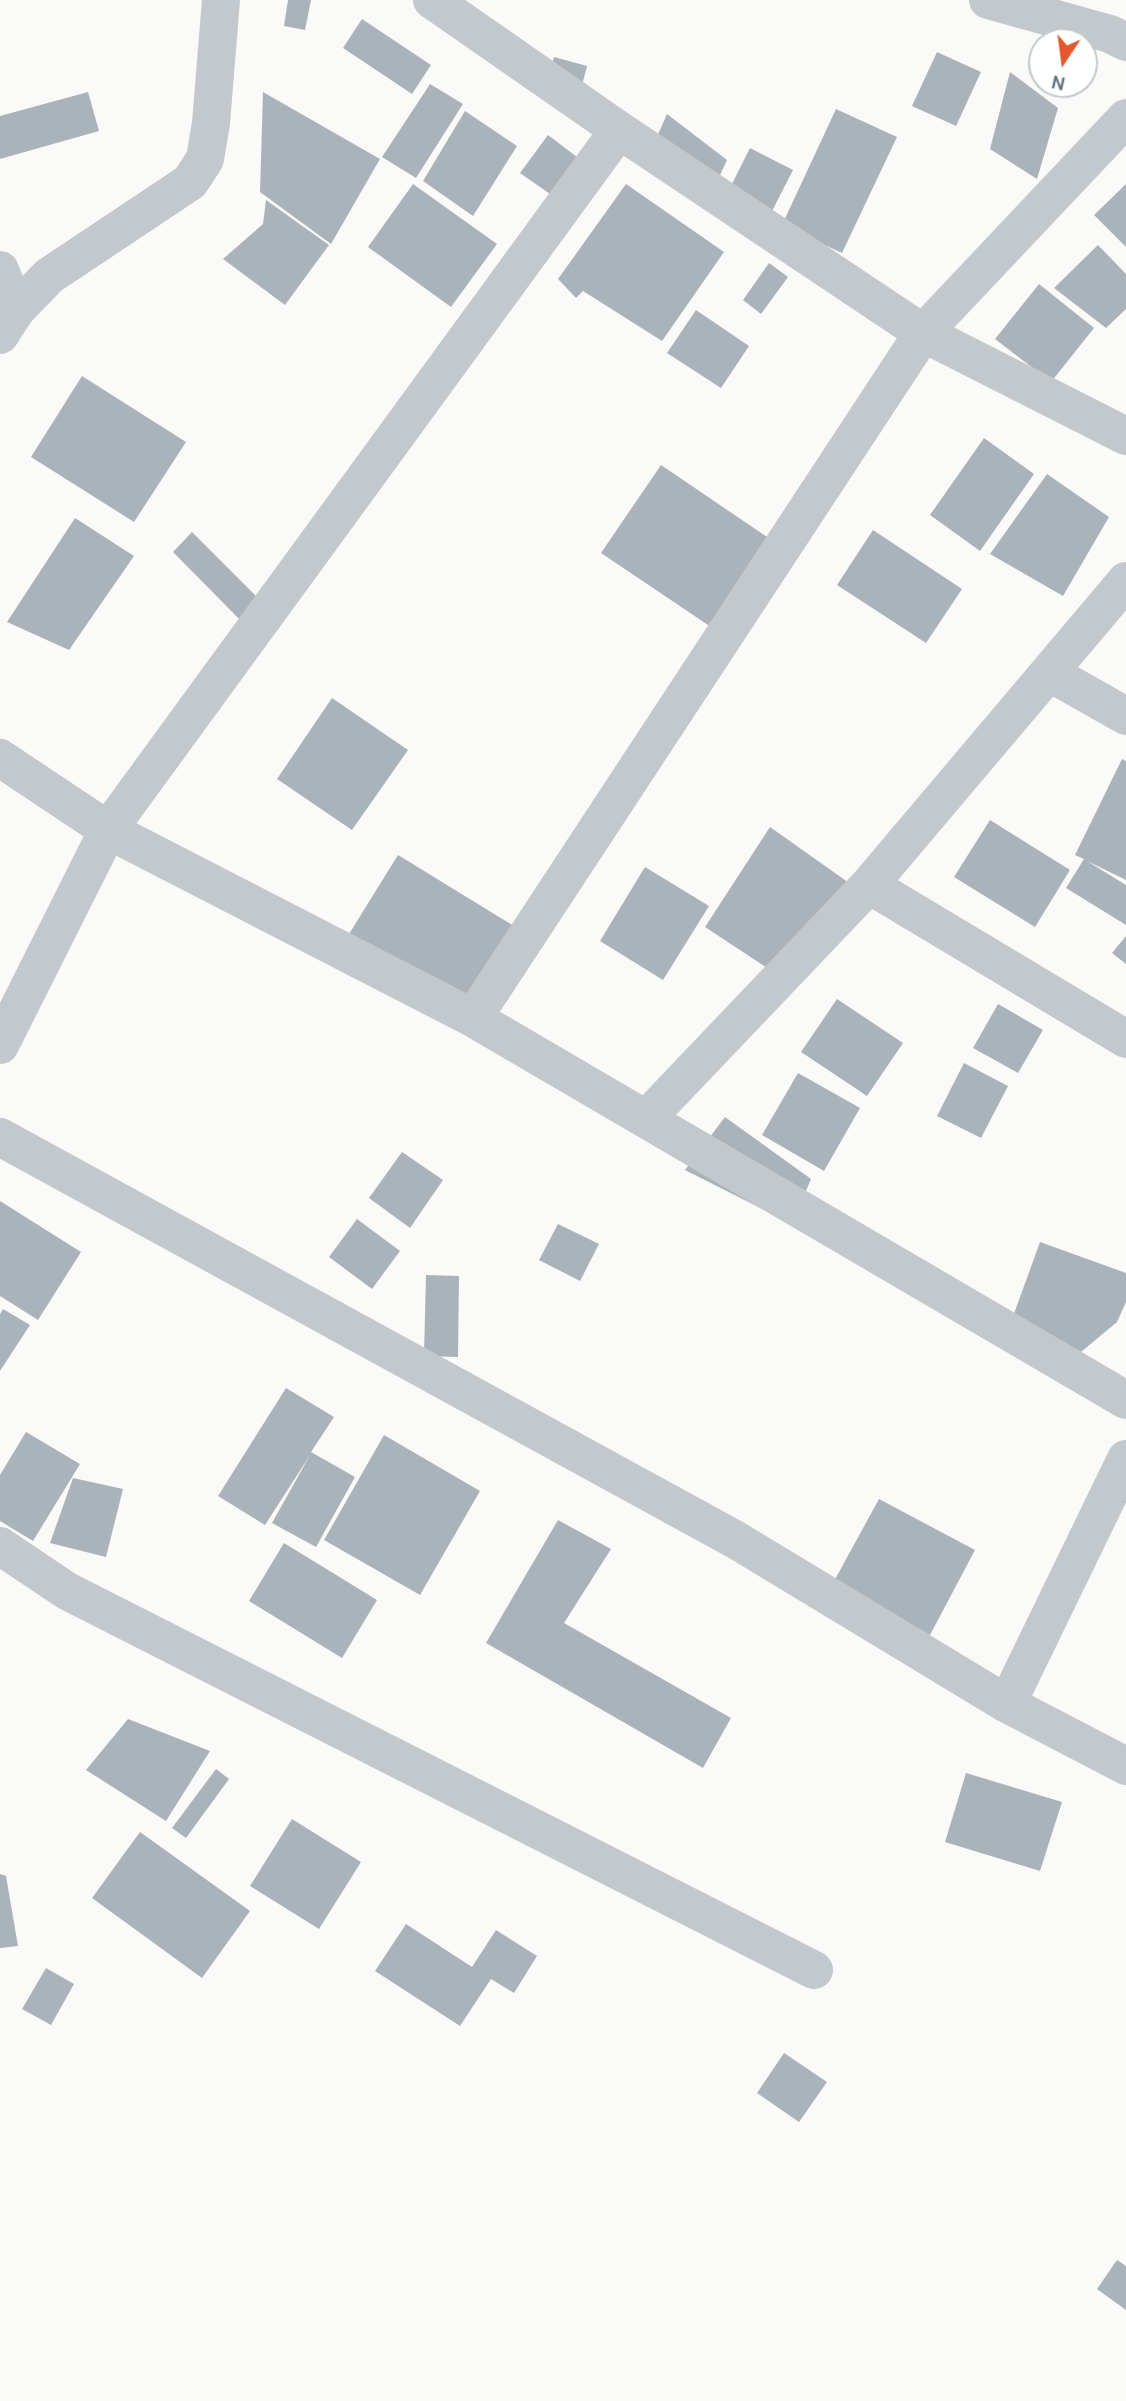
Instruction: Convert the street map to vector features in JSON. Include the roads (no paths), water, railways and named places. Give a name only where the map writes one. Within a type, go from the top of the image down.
[{"type":"street","points":[[8,322],[49,276],[190,182],[205,159],[211,123],[221,0]]},
{"type":"street","points":[[432,0],[619,131],[923,333],[1126,436]]},
{"type":"street","points":[[988,0],[1110,34],[1126,42]]},
{"type":"street","points":[[473,1018],[923,333],[1126,118]]},
{"type":"street","points":[[0,1045],[108,830],[619,131]]},
{"type":"street","points":[[0,270],[8,322]]},
{"type":"street","points":[[646,1119],[869,885],[1126,581]]},
{"type":"street","points":[[1050,673],[1126,716]]},
{"type":"street","points":[[0,758],[108,830],[473,1018],[1126,1400]]},
{"type":"street","points":[[869,885],[1126,1039]]},
{"type":"street","points":[[0,1137],[736,1540],[1007,1704],[1126,1766]]},
{"type":"street","points":[[1007,1704],[1126,1459]]},
{"type":"street","points":[[0,1546],[79,1598],[814,1970]]}]
